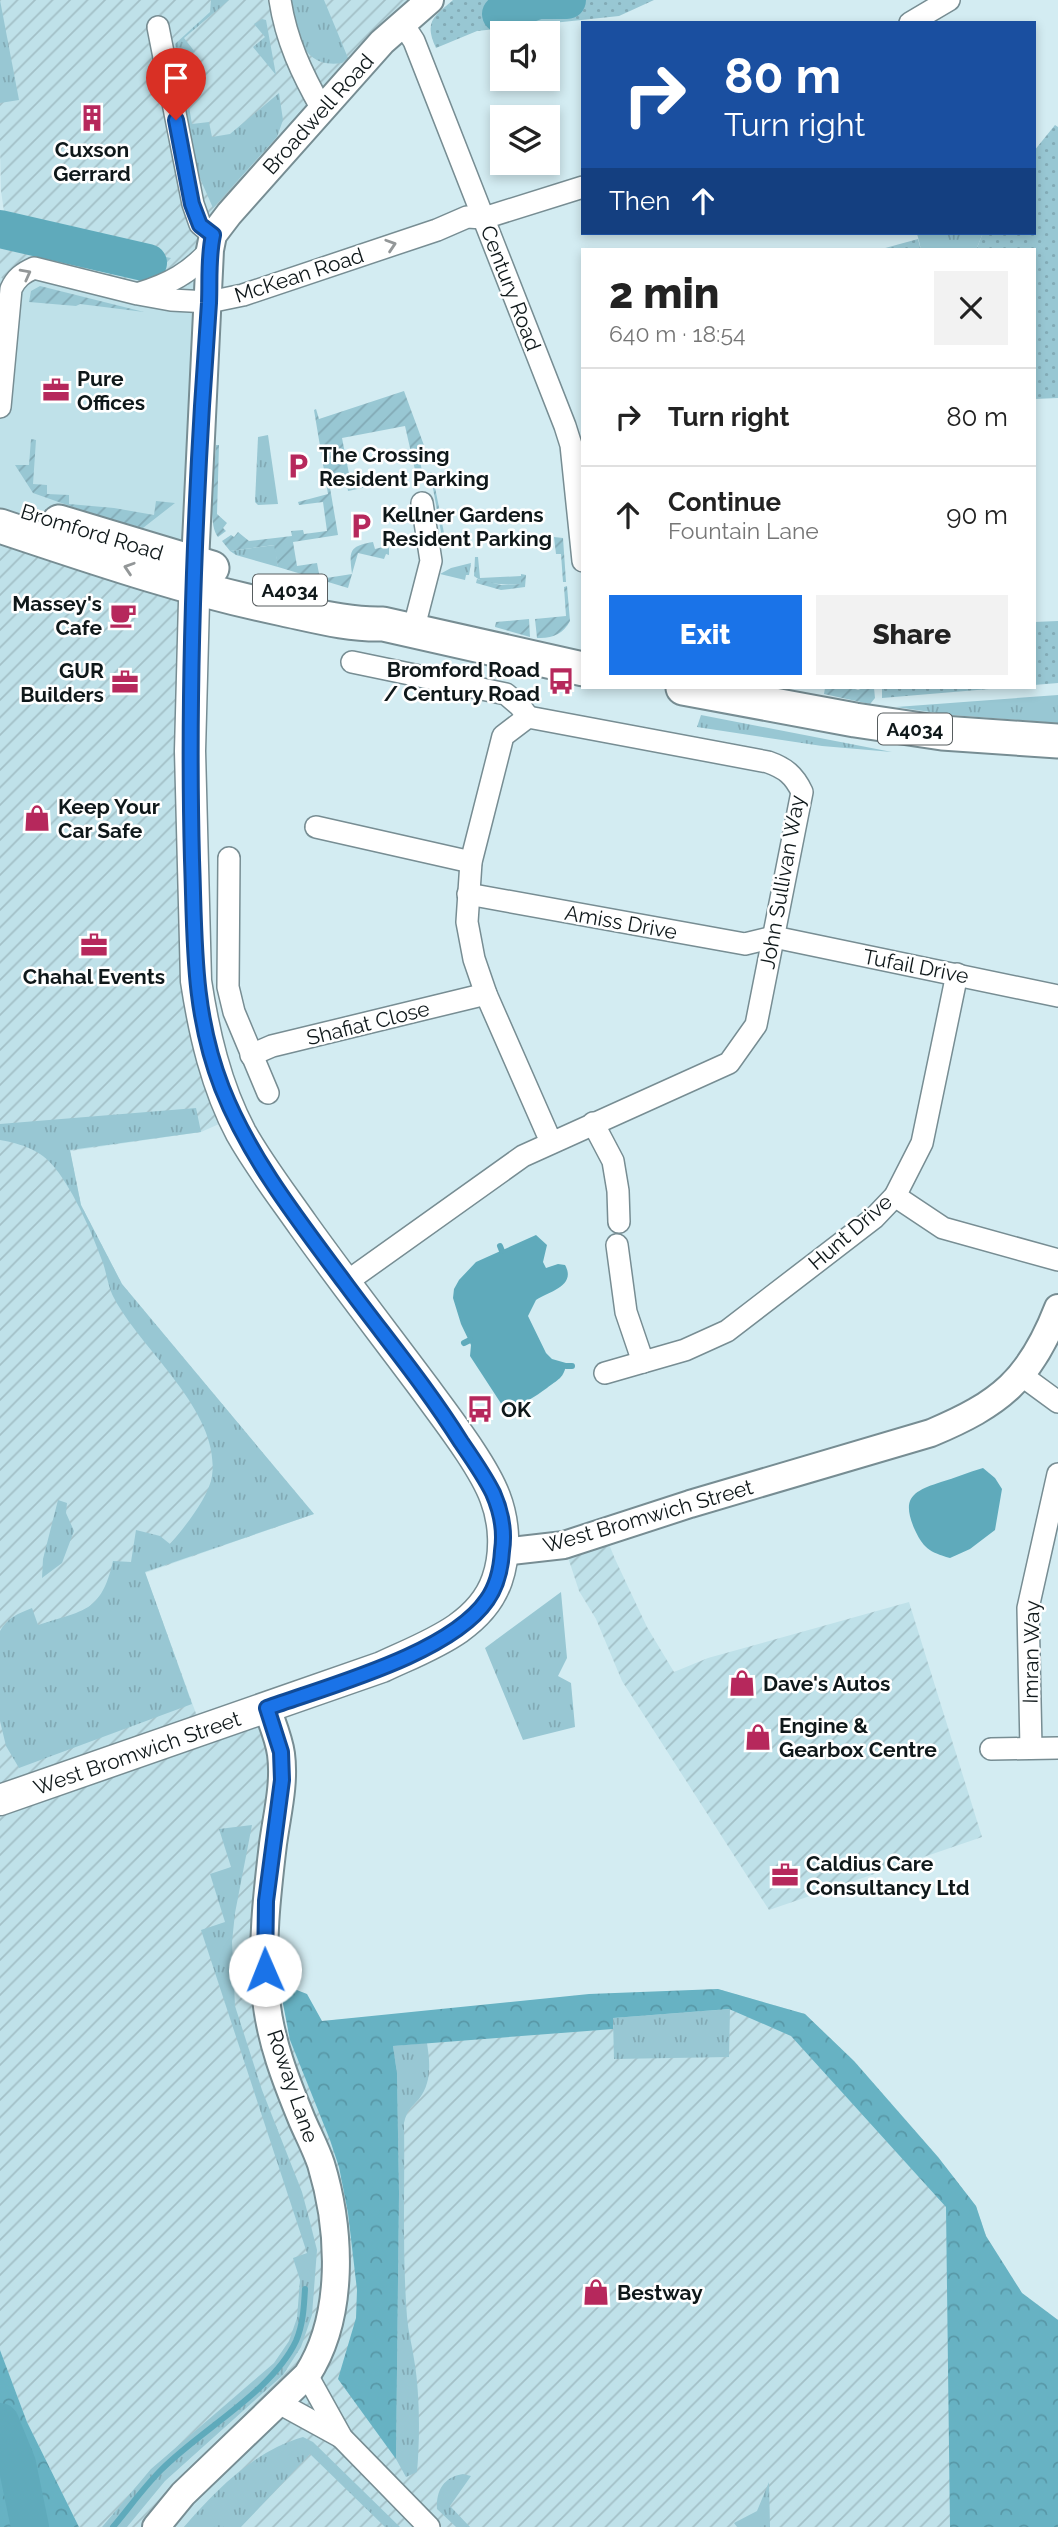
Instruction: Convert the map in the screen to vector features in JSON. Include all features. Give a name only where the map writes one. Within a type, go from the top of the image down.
[{"type":"main road","name":"Bromford Road","points":[[0,504],[194,575]]},
{"type":"main road","points":[[0,515],[32,526],[40,539]]},
{"type":"main road","name":"Bromford Road","points":[[0,526],[40,539],[361,612],[398,628],[581,669]]},
{"type":"main road","points":[[194,575],[191,801],[196,981],[201,1017],[215,1067],[240,1132],[269,1177],[444,1415],[484,1477],[495,1496],[500,1514],[503,1531],[502,1552]]},
{"type":"main road","name":"A4034","points":[[688,689],[855,720],[976,737],[1058,741]]},
{"type":"main road","name":"A4034","points":[[976,737],[1058,760]]},
{"type":"main road","name":"West Bromwich Street","points":[[0,1800],[382,1667],[452,1632],[471,1618],[488,1598],[498,1578],[502,1552]]},
{"type":"street","points":[[280,0],[286,33],[299,66],[322,109]]},
{"type":"street","name":"Broadwell Road","points":[[211,243],[229,214],[382,42],[430,0]]},
{"type":"street","points":[[914,21],[949,0]]},
{"type":"street","name":"Century Road","points":[[403,24],[414,41],[484,218],[574,425],[571,444],[581,542]]},
{"type":"street","points":[[158,27],[192,204],[211,243],[194,575]]},
{"type":"street","name":"McKean Road","points":[[0,407],[10,289],[24,273],[34,268],[138,294],[171,300],[209,302],[243,295],[437,230],[467,217],[484,218],[581,188]]},
{"type":"street","points":[[138,294],[169,284],[195,267],[211,243]]},
{"type":"street","points":[[398,628],[431,561],[422,503]]},
{"type":"street","points":[[352,663],[506,694],[520,706],[528,718],[503,736],[471,862],[467,922],[474,959],[486,994],[551,1142]]},
{"type":"street","name":"John Sullivan Way","points":[[345,1283],[523,1156],[729,1063],[756,1025],[802,792],[796,778],[783,767],[768,762],[528,718]]},
{"type":"street","points":[[316,827],[471,862]]},
{"type":"street","points":[[229,858],[228,987],[234,1012],[268,1093]]},
{"type":"street","name":"Amiss Drive","points":[[468,894],[745,944],[774,937]]},
{"type":"street","name":"Tufail Drive","points":[[774,937],[1058,996]]},
{"type":"street","name":"Hunt Drive","points":[[605,1373],[685,1350],[727,1331],[874,1218],[895,1196],[922,1143],[957,974]]},
{"type":"street","name":"Shafiat Close","points":[[251,1055],[272,1046],[486,994]]},
{"type":"street","points":[[593,1124],[612,1161],[618,1191],[619,1222]]},
{"type":"street","points":[[895,1196],[943,1228],[1058,1260]]},
{"type":"street","points":[[617,1245],[626,1312],[643,1362]]},
{"type":"street","name":"West Bromwich Street","points":[[502,1552],[564,1545],[690,1503],[931,1433],[988,1406],[1021,1375],[1041,1350],[1058,1308]]},
{"type":"street","points":[[1021,1375],[1058,1402]]},
{"type":"street","name":"Imran Way","points":[[1031,1748],[1028,1608],[1058,1474]]},
{"type":"street","name":"Roway Lane","points":[[156,2527],[183,2494],[307,2375],[320,2355],[333,2310],[334,2247],[321,2164],[281,2066],[266,1997],[266,1901],[282,1780],[281,1752],[267,1708]]},
{"type":"street","points":[[991,1749],[1058,1748]]},
{"type":"street","points":[[307,2375],[342,2438],[429,2527]]},
{"type":"street","points":[[279,2403],[342,2438]]},
{"type":"shaded area","name":"Cuxson Gerrard","points":[[0,0],[430,0],[229,214],[209,281],[138,294],[44,270],[11,289],[0,276],[0,232],[4,211],[0,146]]},
{"type":"shaded area","points":[[24,273],[209,281],[195,576],[0,515],[0,276],[11,288]]},
{"type":"shaded area","points":[[0,515],[195,576],[196,981],[235,1117],[201,1132],[70,1151],[81,1205],[122,1284],[314,1514],[145,1573],[202,1730],[267,1708],[281,1752],[272,2033],[322,2021],[718,1989],[805,2014],[854,2061],[938,2157],[976,2206],[986,2236],[1022,2293],[1058,2320],[1058,2527],[79,2527],[27,2422],[0,2350]]},
{"type":"shaded area","points":[[536,1235],[547,1245],[543,1262],[546,1268],[565,1265],[568,1272],[560,1287],[536,1300],[528,1316],[546,1353],[552,1359],[566,1363],[560,1378],[524,1403],[507,1408],[502,1405],[470,1356],[471,1345],[453,1298],[454,1289],[476,1262]]},
{"type":"shaded area","points":[[983,1468],[995,1478],[1002,1489],[995,1530],[970,1549],[950,1558],[932,1551],[920,1540],[914,1528],[909,1509],[912,1497],[932,1485]]},
{"type":"shaded area","points":[[604,1532],[647,1627],[674,1672],[708,1658],[909,1602],[982,1837],[769,1910],[622,1681],[596,1619],[579,1591],[564,1545]]},
{"type":"green space","points":[[0,0],[19,100],[0,103]]},
{"type":"green space","points":[[211,0],[229,0],[184,38],[195,52],[180,55],[192,124],[209,122],[212,137],[230,134],[279,93],[283,120],[277,137],[213,208],[195,167],[175,44],[210,12]]},
{"type":"green space","points":[[290,0],[324,0],[348,58],[342,63],[328,63],[309,54],[298,36]]},
{"type":"green space","points":[[453,0],[654,0],[619,16],[560,22],[490,21],[490,30],[477,31],[436,48],[431,26],[440,11]]},
{"type":"green space","points":[[262,19],[266,20],[276,75],[253,47],[265,37],[254,24]]},
{"type":"green space","points":[[1055,125],[1058,127],[1058,398],[1036,399],[1036,248],[977,248],[982,235],[1036,235],[1036,149]]},
{"type":"green space","points":[[21,223],[150,254],[144,274],[16,245]]},
{"type":"green space","points":[[917,235],[982,235],[977,248],[921,248]]},
{"type":"green space","points":[[918,239],[920,248],[885,248]]},
{"type":"green space","points":[[150,254],[171,258],[158,272],[144,274]]},
{"type":"green space","points":[[40,286],[144,312],[80,304],[76,306],[29,302],[31,291]]},
{"type":"green space","points":[[404,391],[429,459],[420,461],[422,471],[412,472],[415,470],[405,426],[342,438],[351,484],[347,484],[344,473],[328,476],[338,535],[293,542],[297,566],[317,563],[320,579],[352,574],[348,588],[278,567],[274,545],[230,551],[222,541],[231,535],[234,537],[238,532],[249,541],[292,536],[291,531],[303,530],[304,534],[327,531],[323,502],[299,505],[298,502],[328,494],[314,410],[316,409],[319,419]]},
{"type":"green space","points":[[268,435],[278,504],[258,505],[255,502],[258,437]]},
{"type":"green space","points":[[31,439],[36,440],[33,484],[47,485],[47,494],[69,495],[69,504],[154,515],[156,501],[175,503],[143,528],[107,519],[33,493],[15,465],[29,465]]},
{"type":"green space","points":[[216,445],[219,445],[217,514],[227,523],[223,528],[226,531],[218,537],[212,520]]},
{"type":"green space","points":[[432,472],[446,543],[443,543]]},
{"type":"green space","points":[[379,478],[382,484],[348,491],[347,484]]},
{"type":"green space","points":[[554,537],[563,538],[566,582],[563,582],[561,554],[556,554]]},
{"type":"green space","points":[[389,541],[389,555],[386,554],[384,559],[358,553],[352,574],[351,555],[359,545],[373,542],[375,549],[383,547],[383,543]]},
{"type":"green space","points":[[275,545],[278,567],[230,551]]},
{"type":"green space","points":[[475,557],[478,557],[480,578],[521,576],[521,584],[496,584],[478,579],[474,576]]},
{"type":"green space","points":[[471,563],[469,575],[466,575],[465,580],[440,574],[451,568]]},
{"type":"green space","points":[[521,574],[526,575],[525,587],[501,590],[476,583],[477,579],[501,585],[521,584]]},
{"type":"green space","points":[[567,586],[570,621],[556,635],[537,638],[535,619],[566,616],[564,587]]},
{"type":"green space","points":[[529,619],[530,637],[495,627],[496,622]]},
{"type":"green space","points":[[1058,621],[1058,683],[1036,685],[1036,622]]},
{"type":"green space","points":[[825,689],[874,689],[875,698],[870,704],[824,694]]},
{"type":"green space","points":[[882,689],[989,689],[882,698]]},
{"type":"green space","points":[[1058,695],[1058,723],[951,715],[896,707]]},
{"type":"green space","points":[[701,715],[892,752],[822,746],[697,727]]},
{"type":"green space","points":[[196,1108],[201,1132],[70,1150],[81,1205],[122,1284],[314,1514],[145,1572],[192,1704],[19,1768],[6,1746],[0,1721],[0,1631],[3,1626],[18,1614],[32,1608],[38,1625],[88,1607],[103,1591],[113,1561],[131,1562],[136,1530],[160,1536],[170,1544],[201,1503],[212,1476],[211,1452],[204,1428],[192,1405],[114,1298],[103,1263],[76,1201],[50,1162],[37,1152],[0,1140],[0,1124]]},
{"type":"green space","points":[[58,1500],[67,1503],[66,1513],[74,1531],[62,1563],[42,1578],[43,1559]]},
{"type":"green space","points":[[561,1592],[567,1658],[558,1676],[571,1683],[575,1727],[523,1740],[485,1648]]},
{"type":"green space","points":[[252,1825],[232,1942],[235,2006],[262,2090],[302,2192],[317,2250],[312,2315],[301,2347],[283,2375],[165,2481],[127,2527],[102,2527],[151,2469],[274,2363],[289,2341],[297,2318],[300,2280],[293,2258],[307,2253],[201,1930],[225,1922],[210,1874],[231,1867],[219,1829]]},
{"type":"green space","points":[[279,1983],[307,1994],[322,2021],[589,1994],[718,1989],[805,2014],[854,2061],[938,2157],[976,2206],[986,2236],[1022,2293],[1058,2320],[1058,2527],[950,2527],[946,2207],[791,2036],[729,2009],[613,2018],[613,2029],[393,2046],[397,2073],[399,2194],[396,2459],[338,2379],[356,2318],[357,2290],[348,2213],[339,2167],[330,2140],[290,2040]]},
{"type":"green space","points":[[730,2009],[729,2057],[614,2059],[613,2018]]},
{"type":"green space","points":[[427,2043],[429,2065],[426,2086],[408,2112],[404,2123],[405,2293],[419,2416],[417,2472],[406,2477],[396,2459],[399,2194],[397,2073],[393,2046]]},
{"type":"green space","points":[[0,2350],[27,2422],[79,2527],[0,2527]]},
{"type":"green space","points":[[303,2437],[313,2442],[400,2527],[385,2527],[310,2454],[241,2527],[184,2527],[237,2473],[268,2452]]},
{"type":"green space","points":[[463,2474],[471,2476],[450,2506],[470,2527],[456,2527],[437,2509],[437,2502],[446,2481]]},
{"type":"green space","points":[[769,2482],[770,2527],[737,2527],[734,2523],[757,2511]]},
{"type":"waterway","points":[[501,14],[538,0],[567,0]]},
{"type":"waterway","points":[[0,229],[148,263]]},
{"type":"waterway","points":[[500,1246],[502,1251]]},
{"type":"waterway","points":[[464,1343],[470,1340]]},
{"type":"waterway","points":[[566,1366],[572,1366]]},
{"type":"waterway","points":[[113,2527],[161,2470],[253,2394],[285,2360],[300,2329],[305,2289]]},
{"type":"waterway","points":[[0,2422],[17,2464],[30,2527]]},
{"type":"place","name":"Cuxson Gerrard","points":[[92,118]]},
{"type":"place","name":"Pure Offices","points":[[56,390]]},
{"type":"place","name":"The Crossing Resident Parking","points":[[298,466]]},
{"type":"place","name":"Kellner Gardens Resident Parking","points":[[361,526]]},
{"type":"place","name":"Massey's Cafe","points":[[123,615]]},
{"type":"place","name":"Bromford Road / Century Road","points":[[561,681]]},
{"type":"place","name":"GUR Builders","points":[[125,682]]},
{"type":"place","name":"Keep Your Car Safe","points":[[37,818]]},
{"type":"place","name":"Chahal Events","points":[[94,945]]},
{"type":"place","name":"OK","points":[[480,1409]]},
{"type":"place","name":"Dave's Autos","points":[[742,1683]]},
{"type":"place","name":"Engine & Gearbox Centre","points":[[758,1737]]},
{"type":"place","name":"Caldius Care Consultancy Ltd","points":[[785,1875]]},
{"type":"place","name":"Bestway","points":[[596,2292]]},
{"type":"route","points":[[176,120],[192,204],[200,225],[213,235],[197,487],[190,751],[196,981],[201,1017],[222,1088],[240,1132],[345,1283],[444,1415],[495,1496],[503,1531],[498,1578],[480,1609],[461,1626],[437,1642],[382,1667],[267,1708],[281,1752],[282,1780],[266,1901],[265,1970]]}]
